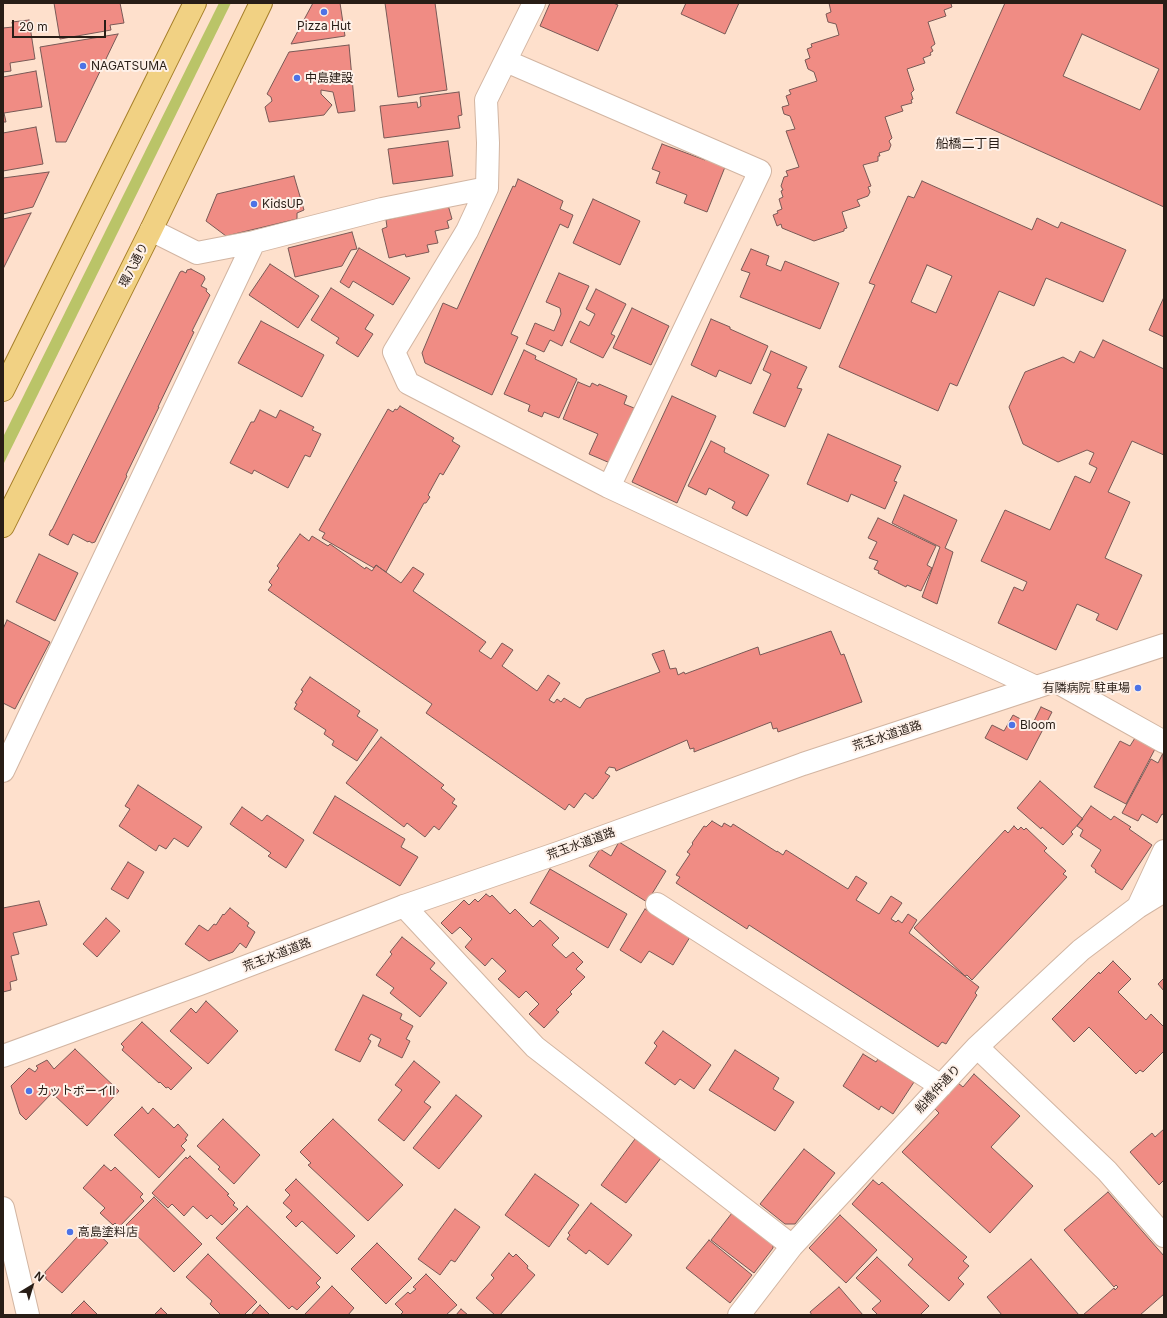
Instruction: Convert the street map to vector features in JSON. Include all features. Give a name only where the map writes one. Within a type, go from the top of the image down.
[{"type":"main road","points":[[3,390],[195,3]]},
{"type":"main road","name":"環八通り","points":[[3,526],[151,230],[261,3]]},
{"type":"street","points":[[534,3],[486,100],[488,143],[487,188],[467,231],[394,352],[408,383],[609,487],[1045,684],[1164,742]]},
{"type":"street","points":[[506,61],[760,171],[609,487]]},
{"type":"street","points":[[151,230],[197,253],[254,242],[382,209],[487,188]]},
{"type":"street","points":[[3,771],[254,242]]},
{"type":"street","name":"荒玉水道道路","points":[[3,1056],[200,984],[404,906],[561,852],[803,764],[1164,645]]},
{"type":"street","points":[[1138,907],[1164,850]]},
{"type":"street","name":"船橋仲通り","points":[[739,1315],[792,1246],[976,1047],[1081,950],[1138,907],[1164,891]]},
{"type":"street","points":[[656,904],[941,1086]]},
{"type":"street","points":[[404,906],[535,1046],[792,1246]]},
{"type":"street","points":[[976,1047],[1107,1171],[1164,1236]]},
{"type":"street","points":[[3,1208],[28,1315]]},
{"type":"green space","points":[[219,3],[231,3],[3,465],[3,437]]},
{"type":"building","points":[[54,3],[120,3],[124,23],[110,25],[111,30],[60,39]]},
{"type":"building","points":[[313,3],[340,3],[345,36],[291,44]]},
{"type":"building","points":[[385,3],[435,3],[447,90],[398,97]]},
{"type":"building","points":[[550,3],[613,3],[618,5],[598,51],[540,26]]},
{"type":"building","points":[[686,3],[739,3],[725,34],[681,14]]},
{"type":"building","points":[[829,3],[954,3],[951,4],[952,7],[944,10],[946,16],[928,22],[935,44],[931,47],[933,51],[930,53],[931,55],[923,58],[925,63],[907,69],[914,90],[911,93],[913,99],[911,100],[912,103],[901,106],[903,111],[885,117],[892,138],[889,141],[891,145],[889,150],[879,153],[880,156],[878,156],[878,161],[863,165],[871,186],[868,187],[870,192],[868,196],[857,200],[860,206],[842,212],[847,228],[844,229],[844,231],[814,241],[782,228],[781,224],[777,226],[773,215],[782,209],[779,199],[783,197],[781,191],[783,190],[781,186],[784,177],[788,176],[786,171],[799,167],[786,131],[795,129],[790,116],[784,114],[782,107],[789,105],[786,96],[791,94],[789,90],[817,81],[814,72],[808,69],[805,60],[810,58],[807,49],[812,47],[811,44],[839,35],[836,24],[828,22],[826,14],[831,12]]},
{"type":"building","points":[[1005,3],[1164,3],[1164,207],[956,113]],"holes":[[[1082,34],[1159,69],[1140,110],[1063,76]]]},
{"type":"building","points":[[29,20],[35,59],[10,63],[11,71],[3,72],[3,28],[13,27],[12,22]]},
{"type":"building","points":[[118,34],[66,142],[56,142],[40,47]]},
{"type":"building","points":[[349,45],[355,111],[338,113],[333,92],[321,90],[321,94],[332,105],[324,115],[269,122],[265,107],[272,101],[271,97],[267,94],[289,52]]},
{"type":"building","points":[[36,71],[42,107],[4,113],[6,122],[3,122],[3,77]]},
{"type":"building","points":[[459,92],[462,115],[458,116],[460,128],[384,138],[380,106],[417,102],[418,108],[421,106],[420,97]]},
{"type":"building","points":[[36,127],[43,164],[3,171],[3,133]]},
{"type":"building","points":[[448,141],[453,176],[393,184],[388,149]]},
{"type":"building","points":[[662,144],[705,160],[707,155],[727,162],[707,212],[684,203],[687,195],[656,183],[660,172],[652,169]]},
{"type":"building","points":[[49,172],[33,207],[3,214],[3,178]]},
{"type":"building","points":[[294,176],[304,210],[297,213],[297,219],[226,236],[206,221],[217,194]]},
{"type":"building","points":[[518,179],[563,201],[560,209],[573,215],[568,228],[560,224],[511,334],[518,337],[492,395],[425,363],[422,353],[443,303],[457,309],[513,186],[515,187]]},
{"type":"building","points":[[922,181],[1032,230],[1037,218],[1058,228],[1061,222],[1126,250],[1103,302],[1046,278],[1034,306],[999,291],[957,386],[950,383],[938,411],[839,367],[875,285],[869,283],[908,196],[914,198]],"holes":[[[927,265],[952,276],[936,313],[911,302]]]},
{"type":"building","points":[[593,199],[640,221],[620,265],[573,243]]},
{"type":"building","points":[[448,205],[452,219],[447,221],[449,228],[435,231],[438,243],[427,245],[429,252],[406,257],[405,254],[389,258],[382,229],[387,227],[386,220]]},
{"type":"building","points":[[31,213],[3,269],[3,219]]},
{"type":"building","points":[[352,232],[357,249],[351,250],[342,266],[295,277],[288,248]]},
{"type":"building","points":[[359,248],[410,278],[393,305],[353,281],[349,288],[340,282]]},
{"type":"building","points":[[751,249],[769,256],[766,265],[781,271],[785,261],[839,283],[820,329],[740,297],[750,273],[741,270]]},
{"type":"building","points":[[270,264],[319,296],[298,328],[249,295]]},
{"type":"building","points":[[191,269],[204,276],[205,279],[201,286],[207,289],[206,291],[210,295],[192,331],[194,332],[95,542],[88,542],[73,534],[68,545],[49,535],[51,530],[180,272],[182,271],[186,273],[187,270]]},
{"type":"building","points":[[559,273],[589,286],[562,346],[550,340],[544,352],[526,344],[535,323],[554,331],[561,314],[560,308],[546,302]]},
{"type":"building","points":[[331,288],[374,315],[365,329],[373,334],[358,357],[336,343],[339,338],[311,320]]},
{"type":"building","points":[[596,289],[626,304],[611,334],[615,336],[603,358],[570,342],[580,321],[589,326],[595,314],[586,309]]},
{"type":"building","points":[[1164,297],[1164,337],[1149,330]]},
{"type":"building","points":[[632,308],[669,326],[651,365],[613,348]]},
{"type":"building","points":[[711,319],[768,346],[751,384],[719,370],[716,377],[691,365]]},
{"type":"building","points":[[261,321],[324,355],[302,397],[238,363]]},
{"type":"building","points":[[1103,340],[1164,369],[1164,455],[1132,441],[1108,492],[1130,502],[1105,558],[1142,575],[1117,630],[1096,620],[1099,614],[1077,604],[1056,650],[998,623],[1014,587],[1023,591],[1027,582],[981,561],[1005,510],[1050,530],[1075,476],[1090,483],[1097,468],[1089,464],[1094,453],[1087,450],[1058,462],[1023,444],[1009,407],[1025,372],[1063,357],[1074,363],[1080,351],[1094,358]]},
{"type":"building","points":[[524,350],[536,356],[535,359],[577,379],[559,418],[544,412],[542,417],[528,411],[530,405],[504,394]]},
{"type":"building","points":[[771,351],[807,367],[797,388],[802,389],[785,427],[753,413],[771,374],[763,370]]},
{"type":"building","points":[[578,382],[590,387],[592,383],[598,386],[599,384],[627,396],[624,404],[634,408],[610,463],[589,454],[598,434],[563,419]]},
{"type":"building","points":[[672,396],[716,416],[677,503],[632,482]]},
{"type":"building","points":[[400,406],[454,438],[452,441],[460,446],[443,475],[440,473],[428,495],[430,497],[426,503],[424,503],[386,572],[376,565],[374,568],[322,538],[325,533],[319,530],[388,409],[393,412]]},
{"type":"building","points":[[260,410],[276,418],[280,410],[314,427],[312,430],[321,434],[310,457],[305,455],[288,488],[254,470],[252,474],[230,463],[251,422],[254,422]]},
{"type":"building","points":[[828,434],[901,466],[894,481],[897,482],[885,509],[851,494],[848,502],[807,484]]},
{"type":"building","points":[[711,441],[725,448],[724,452],[769,475],[747,516],[732,508],[735,502],[709,488],[706,495],[688,486]]},
{"type":"building","points":[[904,495],[957,520],[945,548],[953,552],[937,604],[922,597],[940,547],[892,523]]},
{"type":"building","points":[[878,518],[936,546],[927,565],[932,568],[921,591],[907,585],[906,587],[878,573],[879,571],[874,569],[878,561],[869,558],[877,542],[868,538]]},
{"type":"building","points":[[300,534],[309,541],[312,536],[328,546],[330,544],[365,569],[366,567],[372,571],[376,565],[401,583],[413,567],[424,574],[413,591],[486,642],[479,651],[491,659],[502,643],[513,650],[502,666],[537,691],[548,675],[560,683],[549,700],[554,703],[557,699],[561,702],[564,698],[580,708],[586,699],[660,672],[652,654],[664,650],[670,669],[676,668],[678,675],[684,672],[685,674],[758,647],[760,655],[831,631],[841,655],[844,654],[862,702],[778,732],[777,728],[773,729],[771,722],[694,752],[694,748],[690,749],[687,740],[616,771],[615,768],[609,767],[605,773],[610,776],[593,799],[585,793],[574,808],[569,804],[565,810],[426,713],[432,704],[268,590],[272,585],[269,582],[279,568],[277,566]]},
{"type":"building","points":[[39,554],[78,573],[55,621],[16,602]]},
{"type":"building","points":[[7,620],[50,642],[15,709],[3,703],[3,629]]},
{"type":"building","points":[[310,677],[360,711],[357,716],[378,730],[357,761],[332,745],[334,741],[324,734],[326,730],[294,709],[297,704],[295,703],[303,691],[301,690]]},
{"type":"building","points":[[1041,707],[1052,712],[1027,760],[985,738],[992,725],[1004,731],[1013,715],[1032,725]]},
{"type":"building","points":[[381,737],[444,785],[441,788],[455,799],[452,803],[457,806],[439,830],[434,826],[425,837],[407,823],[404,827],[346,783]]},
{"type":"building","points":[[1135,738],[1155,749],[1126,804],[1094,787],[1120,741],[1130,746]]},
{"type":"building","points":[[1163,753],[1164,815],[1162,814],[1157,823],[1142,814],[1138,821],[1122,813],[1151,759],[1158,763]]},
{"type":"building","points":[[1040,781],[1083,819],[1071,832],[1073,834],[1063,845],[1042,827],[1041,829],[1017,808]]},
{"type":"building","points":[[138,785],[202,827],[188,847],[174,838],[166,849],[159,845],[156,851],[119,826],[130,809],[125,806]]},
{"type":"building","points":[[335,796],[405,839],[401,847],[418,857],[400,886],[313,833]]},
{"type":"building","points":[[1091,806],[1111,820],[1114,816],[1131,827],[1129,829],[1152,845],[1122,890],[1095,872],[1096,870],[1091,866],[1101,850],[1080,836],[1083,830],[1077,826]]},
{"type":"building","points":[[242,807],[262,821],[267,815],[304,840],[286,868],[268,856],[271,853],[230,824]]},
{"type":"building","points":[[712,821],[722,827],[724,823],[731,827],[733,824],[783,855],[786,850],[848,889],[856,876],[867,883],[856,900],[879,914],[891,896],[902,903],[891,919],[896,922],[898,920],[902,923],[908,914],[917,920],[909,933],[979,987],[975,993],[977,995],[946,1044],[942,1042],[938,1047],[749,925],[747,929],[676,883],[680,877],[676,875],[690,854],[687,852],[693,844],[692,843],[704,826],[706,827]]},
{"type":"building","points":[[1014,826],[1018,830],[1021,827],[1024,830],[1026,828],[1047,848],[1044,851],[1066,871],[1063,874],[1067,877],[972,980],[967,975],[965,976],[914,928],[1005,830],[1008,833]]},
{"type":"building","points":[[619,842],[666,871],[647,902],[589,866],[600,849],[611,856]]},
{"type":"building","points":[[128,862],[144,872],[128,899],[111,889]]},
{"type":"building","points":[[550,869],[627,914],[608,948],[530,903]]},
{"type":"building","points":[[486,894],[490,897],[492,895],[510,914],[515,909],[533,927],[540,920],[559,938],[552,945],[566,958],[573,952],[583,962],[576,969],[585,977],[570,992],[572,994],[556,1010],[559,1012],[544,1028],[529,1014],[539,1004],[526,991],[519,998],[498,979],[506,971],[492,958],[485,966],[465,947],[472,939],[460,927],[452,934],[441,923],[464,900],[469,905],[475,899],[478,902]]},
{"type":"building","points":[[39,901],[47,925],[13,933],[19,954],[11,956],[17,980],[10,982],[11,990],[3,992],[3,908]]},
{"type":"building","points":[[230,908],[249,923],[247,926],[255,932],[246,948],[240,943],[233,952],[209,961],[185,944],[199,925],[208,931],[214,924],[216,925],[223,914],[224,915]]},
{"type":"building","points":[[645,909],[690,937],[673,965],[649,951],[641,963],[620,950]]},
{"type":"building","points":[[106,918],[120,931],[97,957],[83,944]]},
{"type":"building","points":[[402,937],[435,963],[430,969],[447,983],[420,1017],[390,993],[394,988],[376,975],[392,954],[390,952]]},
{"type":"building","points":[[1113,961],[1131,979],[1118,992],[1146,1020],[1151,1014],[1164,1027],[1164,1051],[1143,1072],[1140,1070],[1136,1074],[1089,1027],[1074,1042],[1052,1019],[1099,972],[1100,974]]},
{"type":"building","points":[[1164,978],[1164,991],[1158,984]]},
{"type":"building","points":[[363,995],[402,1014],[400,1019],[413,1026],[406,1039],[410,1041],[402,1058],[378,1046],[381,1039],[371,1034],[368,1039],[371,1041],[360,1062],[335,1050]]},
{"type":"building","points":[[206,1001],[238,1031],[208,1064],[170,1031],[191,1008],[196,1013]]},
{"type":"building","points":[[142,1022],[192,1068],[171,1090],[168,1087],[166,1088],[160,1082],[159,1083],[122,1050],[124,1047],[121,1044]]},
{"type":"building","points":[[663,1031],[711,1065],[694,1089],[680,1079],[675,1085],[645,1063],[657,1046],[654,1043]]},
{"type":"building","points":[[75,1049],[119,1091],[87,1126],[52,1093],[26,1120],[20,1114],[11,1086],[29,1068],[35,1072],[38,1068],[36,1066],[47,1060],[54,1069]]},
{"type":"building","points":[[735,1050],[779,1078],[773,1089],[794,1102],[775,1131],[709,1090]]},
{"type":"building","points":[[863,1054],[876,1062],[878,1059],[914,1082],[893,1114],[881,1106],[879,1110],[843,1086]]},
{"type":"building","points":[[414,1061],[440,1082],[424,1102],[431,1107],[404,1141],[378,1120],[402,1090],[395,1085]]},
{"type":"building","points":[[974,1074],[1020,1116],[991,1147],[1033,1186],[990,1233],[902,1152],[939,1113],[935,1109],[958,1083],[963,1087]]},
{"type":"building","points":[[456,1095],[482,1116],[439,1169],[413,1148]]},
{"type":"building","points":[[142,1107],[148,1114],[153,1108],[174,1128],[178,1124],[188,1135],[185,1139],[187,1140],[181,1146],[185,1150],[159,1178],[114,1135]]},
{"type":"building","points":[[223,1119],[260,1155],[234,1184],[218,1169],[220,1167],[197,1146]]},
{"type":"building","points":[[333,1119],[403,1185],[368,1221],[308,1165],[311,1163],[300,1152]]},
{"type":"building","points":[[1164,1129],[1164,1180],[1159,1185],[1130,1152],[1152,1133],[1155,1137]]},
{"type":"building","points":[[635,1139],[661,1158],[626,1203],[601,1185]]},
{"type":"building","points":[[804,1149],[835,1173],[795,1224],[785,1224],[760,1204]]},
{"type":"building","points":[[190,1156],[229,1194],[227,1195],[235,1203],[233,1205],[238,1209],[222,1225],[211,1215],[207,1219],[193,1206],[184,1216],[172,1204],[168,1208],[152,1193],[186,1157],[187,1159]]},
{"type":"building","points":[[104,1165],[111,1171],[115,1167],[143,1194],[140,1197],[144,1201],[119,1227],[115,1223],[113,1225],[100,1213],[105,1208],[83,1188]]},
{"type":"building","points":[[535,1174],[579,1205],[549,1247],[505,1215]]},
{"type":"building","points":[[296,1179],[355,1236],[337,1254],[302,1221],[296,1227],[286,1217],[292,1211],[283,1203],[290,1195],[285,1190]]},
{"type":"building","points":[[873,1180],[879,1185],[882,1182],[967,1257],[963,1261],[969,1266],[958,1278],[964,1284],[949,1301],[908,1265],[913,1259],[852,1204]]},
{"type":"building","points":[[1108,1192],[1164,1256],[1164,1294],[1140,1315],[1083,1315],[1114,1288],[1115,1290],[1118,1287],[1116,1285],[1114,1287],[1064,1230]]},
{"type":"building","points":[[154,1197],[202,1244],[174,1272],[126,1225]]},
{"type":"building","points":[[591,1203],[632,1235],[608,1265],[589,1250],[586,1254],[567,1239],[570,1235],[568,1233]]},
{"type":"building","points":[[247,1206],[321,1278],[316,1283],[320,1287],[297,1310],[292,1306],[289,1309],[216,1238]]},
{"type":"building","points":[[455,1209],[480,1227],[455,1262],[451,1260],[440,1275],[418,1259]]},
{"type":"building","points":[[732,1213],[773,1242],[773,1248],[754,1273],[711,1240]]},
{"type":"building","points":[[840,1215],[877,1250],[846,1283],[809,1248]]},
{"type":"building","points":[[88,1225],[108,1243],[62,1293],[46,1279],[45,1272]]},
{"type":"building","points":[[709,1240],[752,1275],[730,1303],[686,1268]]},
{"type":"building","points":[[377,1243],[412,1278],[386,1304],[351,1269]]},
{"type":"building","points":[[509,1253],[513,1257],[516,1254],[528,1266],[527,1268],[535,1275],[500,1315],[495,1315],[476,1298],[494,1278],[491,1275]]},
{"type":"building","points":[[208,1254],[257,1302],[244,1315],[221,1315],[210,1304],[212,1301],[186,1277]]},
{"type":"building","points":[[877,1257],[929,1306],[920,1315],[878,1315],[872,1309],[881,1301],[856,1278]]},
{"type":"building","points":[[1031,1259],[1079,1315],[1002,1315],[987,1297]]},
{"type":"building","points":[[426,1274],[457,1305],[446,1315],[402,1315],[401,1314],[403,1312],[395,1304],[408,1292],[410,1294],[416,1289],[413,1287]]},
{"type":"building","points":[[332,1286],[354,1308],[348,1315],[304,1315]]},
{"type":"building","points":[[839,1287],[863,1315],[812,1315],[810,1312]]},
{"type":"building","points":[[84,1301],[98,1315],[70,1315]]},
{"type":"building","points":[[260,1305],[270,1315],[251,1315]]},
{"type":"building","points":[[161,1308],[168,1315],[154,1315]]},
{"type":"building","points":[[461,1309],[468,1315],[456,1315]]},
{"type":"place","name":"Pizza Hut","points":[[324,12]]},
{"type":"place","name":"NAGATSUMA","points":[[83,66]]},
{"type":"place","name":"中島建設","points":[[297,78]]},
{"type":"place","name":"KidsUP","points":[[254,204]]},
{"type":"place","name":"有隣病院 駐車場","points":[[1138,688]]},
{"type":"place","name":"Bloom","points":[[1012,725]]},
{"type":"place","name":"カットボーイII","points":[[29,1091]]},
{"type":"place","name":"高島塗料店","points":[[70,1232]]},
{"type":"district","name":"船橋二丁目","points":[[968,144]]}]
